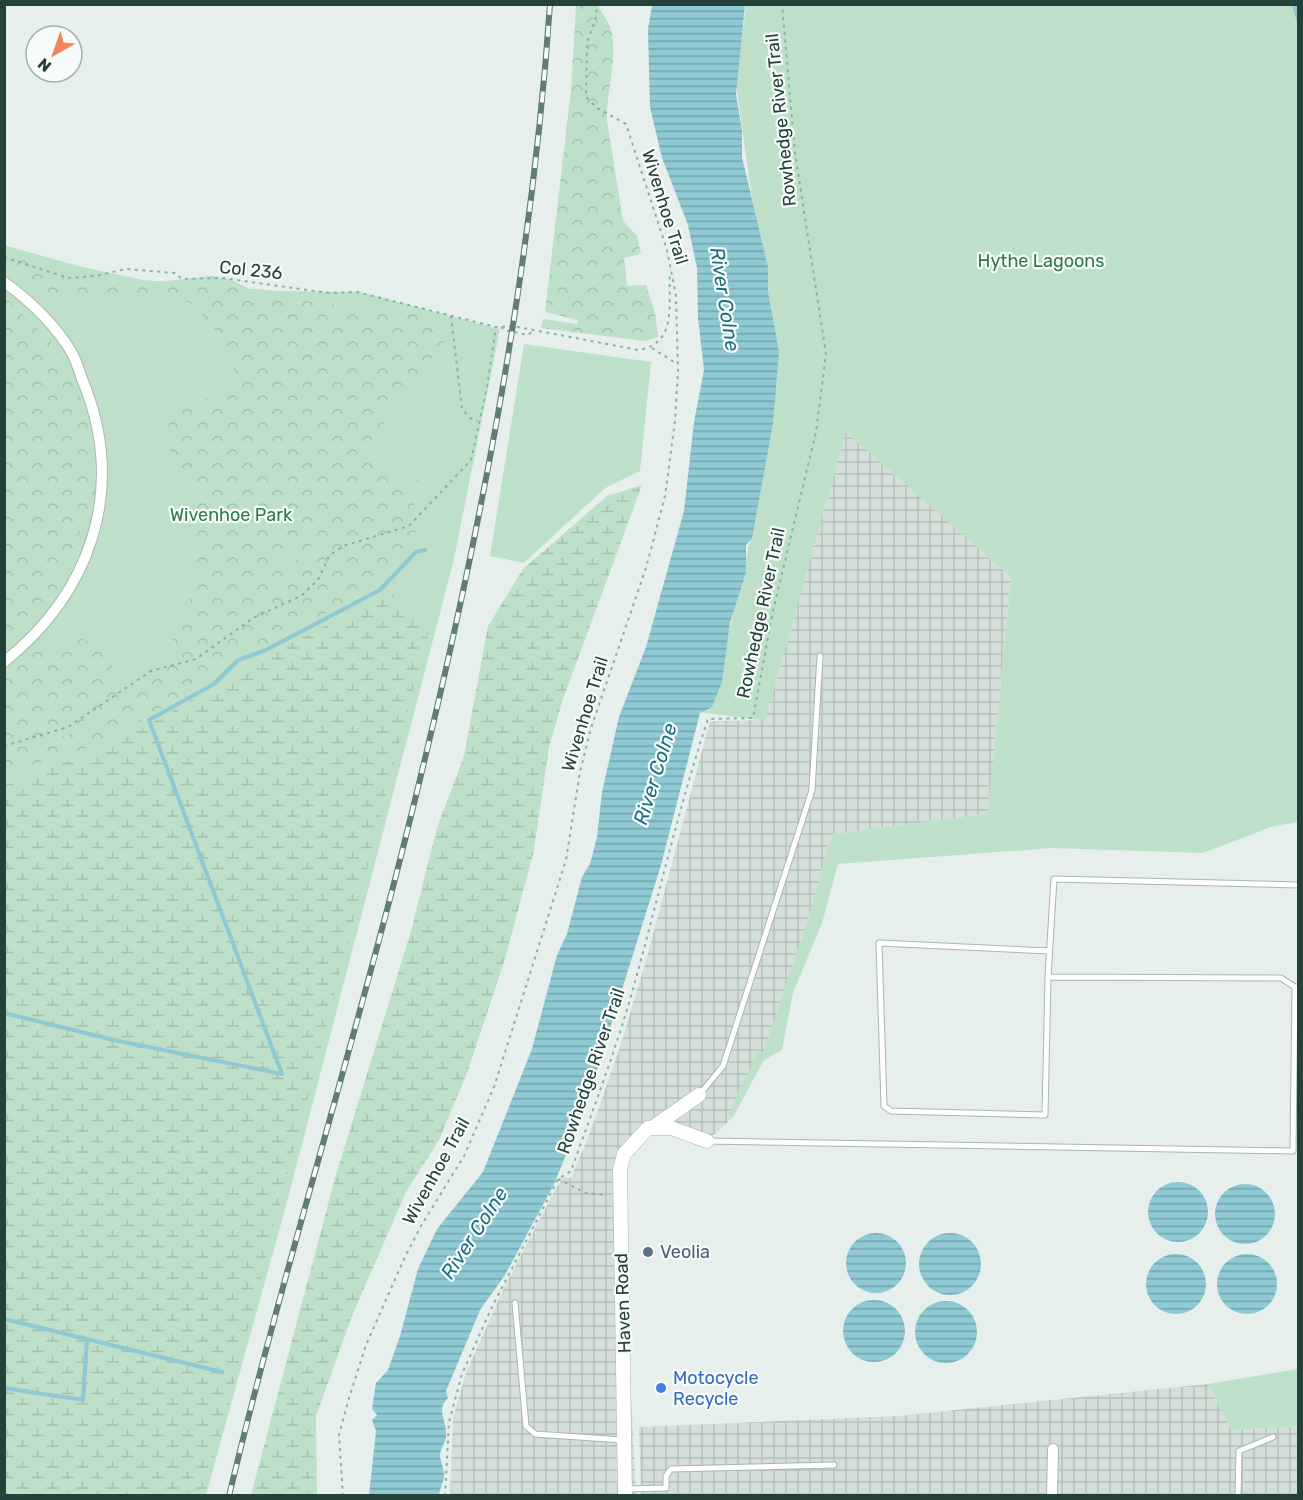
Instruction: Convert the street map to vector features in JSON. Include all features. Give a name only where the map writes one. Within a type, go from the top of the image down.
[{"type":"street","points":[[4,282],[31,301],[72,354],[98,422],[104,479],[99,516],[88,549],[64,597],[44,625],[4,662]]},
{"type":"street","name":"Haven Road","points":[[625,1492],[620,1169],[624,1154],[637,1136],[699,1095]]},
{"type":"street","points":[[655,1126],[671,1128],[707,1141]]},
{"type":"street","points":[[1052,1496],[1053,1449]]},
{"type":"lane","points":[[699,1095],[723,1066],[812,790],[820,656]]},
{"type":"lane","points":[[1049,951],[879,943],[884,1106],[891,1111],[1045,1115],[1048,977],[1054,879],[1299,885]]},
{"type":"lane","points":[[707,1141],[1293,1151],[1297,987],[1281,978],[1048,977]]},
{"type":"lane","points":[[515,1303],[526,1426],[535,1434],[625,1440]]},
{"type":"lane","points":[[1238,1496],[1239,1450],[1274,1437]]},
{"type":"lane","points":[[666,1496],[666,1476],[671,1469],[834,1465]]},
{"type":"lane","points":[[625,1492],[666,1488]]},
{"type":"path","name":"Wivenhoe Trail","points":[[343,1496],[339,1435],[366,1345],[420,1226],[478,1127],[494,1087],[566,860],[580,772],[588,739],[646,568],[665,496],[675,421],[678,371],[676,297],[667,250],[626,124],[597,108],[586,97],[587,42],[596,18],[597,4]]},
{"type":"path","name":"Rowhedge River Trail","points":[[445,1496],[449,1422],[462,1374],[491,1310],[558,1179],[571,1171],[609,1068],[689,774],[708,719],[753,718],[772,611],[816,432],[826,354],[795,153],[782,4]]},
{"type":"path","points":[[667,250],[670,272],[667,327],[661,341],[652,348],[677,365],[678,371]]},
{"type":"path","name":"Col 236","points":[[4,256],[68,278],[95,276],[126,269],[153,270],[175,273],[182,279],[222,278],[329,293],[357,292],[501,327],[504,330],[528,334],[534,330],[638,350],[652,348]]},
{"type":"path","points":[[451,316],[462,409],[470,418],[479,421]]},
{"type":"path","points":[[4,746],[68,727],[151,671],[196,659],[253,618],[301,597],[318,580],[329,556],[343,546],[409,526],[471,460],[487,387],[496,327]]},
{"type":"path","points":[[558,1179],[586,1193],[620,1196]]},
{"type":"shaded area","points":[[846,431],[1011,577],[988,814],[832,834],[807,923],[763,1054],[758,1052],[730,1113],[733,1117],[707,1141],[655,1126],[620,1169],[636,1495],[450,1496],[453,1417],[466,1373],[502,1292],[556,1188],[564,1177],[571,1178],[588,1138],[618,1053],[647,957],[710,721],[765,720]]},
{"type":"shaded area","points":[[1208,1384],[1231,1430],[1298,1426],[1298,1495],[641,1495],[639,1427],[898,1416]]},
{"type":"green space","points":[[576,5],[598,5],[611,30],[613,63],[607,120],[623,221],[637,236],[641,254],[624,258],[627,286],[646,285],[655,313],[658,337],[645,341],[541,328],[543,319],[577,324],[578,320],[545,312],[571,90]]},
{"type":"green space","name":"Hythe Lagoons","points":[[746,5],[1298,5],[1298,822],[1274,826],[1203,853],[1051,848],[838,864],[822,923],[793,993],[782,1050],[764,1060],[733,1117],[729,1113],[757,1052],[763,1053],[807,923],[832,834],[988,814],[1011,577],[846,432],[765,721],[700,712],[712,707],[753,528],[768,292],[767,267],[751,192],[736,84]]},
{"type":"green space","name":"Wivenhoe Park","points":[[4,245],[78,266],[143,280],[279,291],[360,292],[500,329],[454,559],[287,1202],[206,1495],[5,1495]]},
{"type":"green space","points":[[5,250],[51,269],[77,287],[122,286],[211,276],[232,280],[262,296],[407,313],[457,324],[358,458],[408,481],[422,480],[436,471],[412,508],[412,522],[374,538],[332,537],[304,549],[229,598],[161,660],[179,628],[189,602],[194,574],[197,518],[195,497],[168,446],[169,423],[176,411],[220,392],[230,381],[234,370],[232,357],[218,333],[190,302],[73,295],[64,292],[55,306],[5,267]]},
{"type":"green space","points":[[4,297],[59,350],[87,412],[95,494],[54,596],[5,639]]},
{"type":"green space","points":[[524,344],[651,362],[640,471],[605,488],[524,563],[490,556]]},
{"type":"green space","points":[[642,485],[563,699],[549,747],[534,850],[505,959],[467,1073],[439,1140],[406,1192],[352,1316],[316,1416],[317,1495],[251,1495],[335,1178],[411,931],[437,828],[464,756],[488,626],[523,569],[607,496]]},
{"type":"green space","points":[[414,527],[418,540],[398,565],[374,586],[271,644],[240,654],[205,688],[170,703],[102,744],[32,765],[5,778],[5,747],[39,744],[70,734],[100,717],[157,672],[233,601],[292,561],[329,543],[377,542]]},
{"type":"green space","points":[[391,592],[428,633],[205,1495],[5,1495],[5,785],[120,741],[284,647]]},
{"type":"green space","points":[[70,633],[91,643],[105,655],[116,671],[125,692],[84,721],[54,735],[38,740],[5,743],[5,675],[44,644],[54,649]]},
{"type":"green space","points":[[1298,1369],[1298,1426],[1231,1430],[1208,1384]]},
{"type":"water","name":"River Colne","points":[[652,5],[745,5],[736,94],[742,131],[742,157],[768,267],[768,292],[779,352],[773,423],[752,538],[746,545],[746,572],[730,623],[722,682],[712,707],[700,713],[661,865],[584,1111],[554,1184],[505,1275],[480,1310],[446,1391],[448,1398],[442,1410],[446,1436],[440,1456],[444,1475],[439,1495],[369,1495],[376,1431],[372,1420],[377,1415],[372,1409],[376,1383],[388,1370],[400,1336],[418,1269],[437,1229],[483,1172],[532,1049],[557,955],[567,934],[582,877],[590,864],[597,837],[602,792],[619,717],[646,647],[684,511],[694,422],[704,370],[698,318],[697,268],[688,225],[662,158],[650,107],[648,29]]},
{"type":"water","points":[[1172,1182],[1184,1182],[1195,1187],[1203,1195],[1208,1212],[1206,1224],[1195,1237],[1184,1242],[1172,1242],[1161,1237],[1153,1229],[1148,1218],[1148,1206],[1153,1195],[1161,1187]]},
{"type":"water","points":[[1239,1184],[1251,1184],[1262,1189],[1270,1197],[1275,1214],[1273,1226],[1262,1239],[1251,1244],[1239,1244],[1228,1239],[1220,1231],[1215,1220],[1215,1208],[1220,1197],[1228,1189]]},
{"type":"water","points":[[870,1233],[882,1233],[893,1238],[901,1246],[906,1263],[904,1275],[893,1288],[882,1293],[870,1293],[859,1288],[851,1280],[846,1269],[846,1257],[851,1246],[859,1238]]},
{"type":"water","points":[[944,1233],[956,1233],[972,1242],[979,1252],[981,1264],[979,1276],[972,1286],[956,1295],[944,1295],[933,1290],[924,1281],[919,1270],[919,1258],[924,1247],[933,1238]]},
{"type":"water","points":[[1170,1254],[1182,1254],[1193,1259],[1201,1267],[1206,1284],[1204,1296],[1193,1309],[1182,1314],[1170,1314],[1159,1309],[1151,1301],[1146,1290],[1146,1278],[1151,1267],[1159,1259]]},
{"type":"water","points":[[1241,1254],[1253,1254],[1264,1259],[1272,1267],[1277,1284],[1275,1296],[1264,1309],[1253,1314],[1241,1314],[1230,1309],[1222,1301],[1217,1290],[1217,1278],[1222,1267],[1230,1259]]},
{"type":"water","points":[[868,1300],[880,1300],[896,1309],[903,1319],[905,1331],[903,1343],[896,1353],[880,1362],[868,1362],[857,1357],[848,1348],[843,1337],[843,1325],[848,1314],[857,1305]]},
{"type":"water","points":[[946,1301],[963,1306],[968,1310],[972,1315],[977,1332],[972,1349],[968,1354],[963,1358],[946,1363],[929,1358],[924,1354],[920,1349],[915,1332],[920,1315],[924,1310],[929,1306]]},
{"type":"waterway","points":[[1294,4],[1298,19]]},
{"type":"waterway","points":[[4,1013],[114,1040],[282,1074],[149,720],[214,684],[238,660],[266,650],[380,590],[416,552],[425,550]]},
{"type":"waterway","points":[[4,1319],[222,1372]]},
{"type":"waterway","points":[[4,1388],[83,1400],[87,1339]]},
{"type":"railway","points":[[229,1496],[271,1330],[385,919],[455,631],[514,319],[529,214],[550,4]]},
{"type":"place","name":"Veolia","points":[[648,1252]]},
{"type":"place","name":"Motocycle Recycle","points":[[661,1388]]}]
